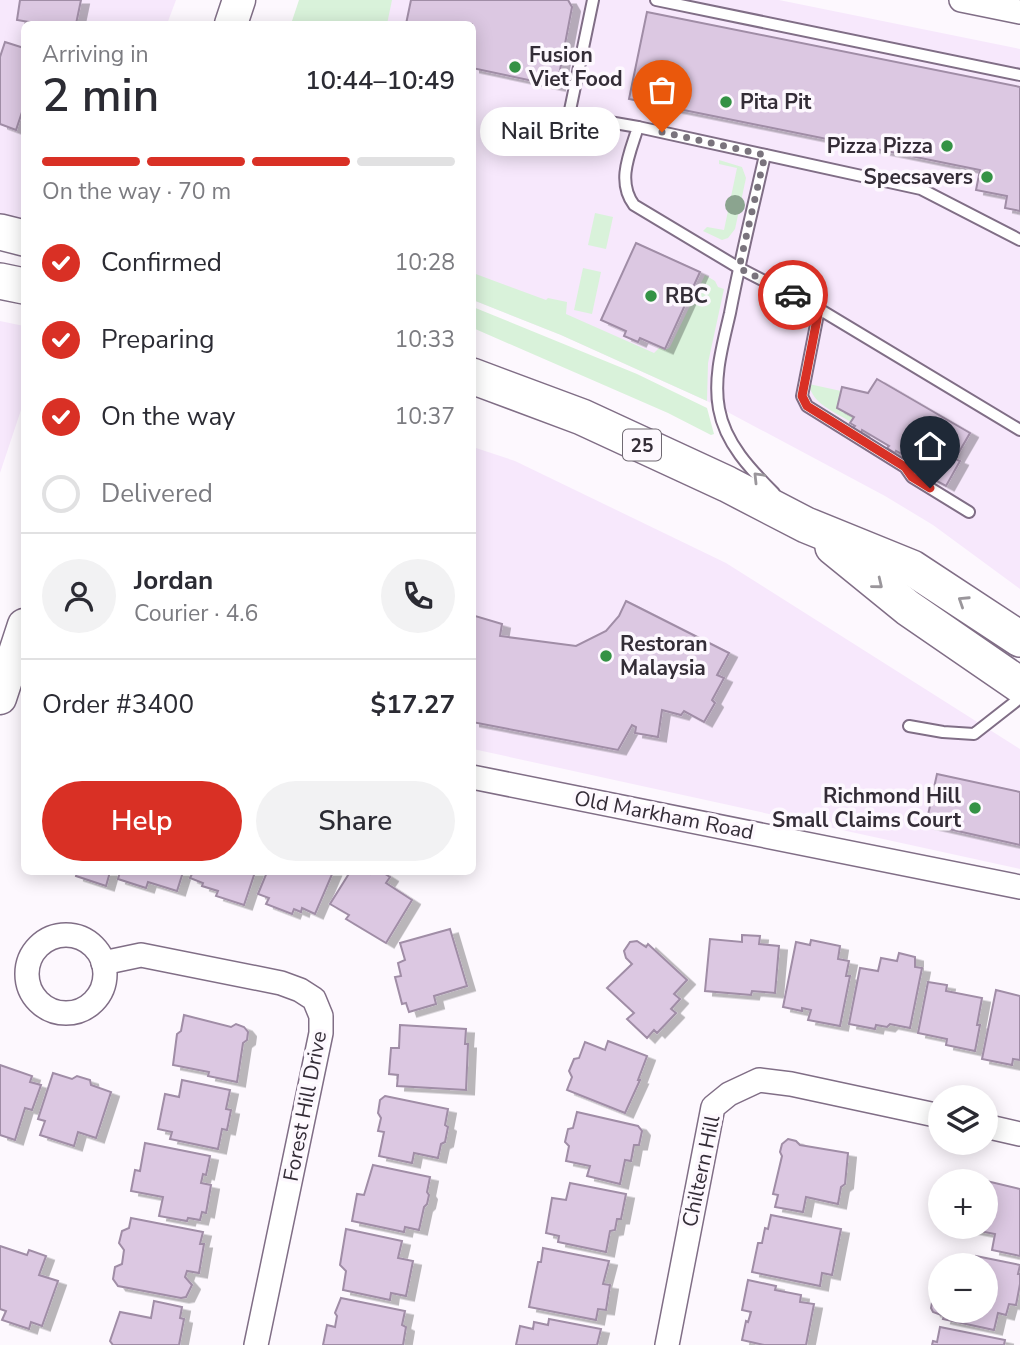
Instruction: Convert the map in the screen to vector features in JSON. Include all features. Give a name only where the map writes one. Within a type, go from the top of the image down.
[{"type":"main road","points":[[232,21],[239,0]]},
{"type":"main road","points":[[0,232],[21,237]]},
{"type":"main road","points":[[0,281],[21,285]]},
{"type":"main road","name":"25","points":[[476,377],[582,417],[716,479],[806,525],[912,568],[1020,639]]},
{"type":"main road","name":"25","points":[[806,525],[908,608],[1020,685]]},
{"type":"main road","points":[[10,688],[21,638]]},
{"type":"street","points":[[961,0],[1020,12]]},
{"type":"street","name":"Old Markham Road","points":[[476,778],[1020,887]]},
{"type":"street","name":"Forest Hill Drive","points":[[103,963],[141,955],[281,983],[314,999],[321,1016],[315,1064],[256,1345]]},
{"type":"street","name":"Chiltern Hill","points":[[667,1345],[713,1107],[729,1094],[759,1080],[791,1084],[928,1113]]},
{"type":"street","points":[[998,1129],[1020,1134]]},
{"type":"lane","points":[[593,0],[569,115],[638,127],[922,189],[1020,240]]},
{"type":"lane","points":[[656,0],[1020,75]]},
{"type":"lane","points":[[638,127],[624,175],[626,195],[634,205],[739,268],[819,309],[1020,430]]},
{"type":"lane","points":[[765,155],[720,362],[717,388],[719,411],[730,440],[750,468],[806,525]]},
{"type":"lane","points":[[819,309],[802,396],[807,406],[905,467],[912,477],[969,512]]},
{"type":"lane","points":[[909,726],[974,734],[1020,698]]},
{"type":"shaded area","points":[[0,0],[176,0],[168,21],[21,21],[21,220],[0,216]]},
{"type":"shaded area","points":[[331,0],[779,0],[1020,49],[1020,589],[933,525],[885,496],[707,401],[561,335],[476,301],[476,21],[324,21]]},
{"type":"shaded area","points":[[0,321],[21,325],[21,410],[0,473]]},
{"type":"shaded area","points":[[476,448],[515,461],[726,563],[1020,749],[1020,869],[476,750]]},
{"type":"green space","points":[[299,0],[392,0],[388,21],[292,21]]},
{"type":"green space","points":[[719,160],[742,167],[746,178],[735,229],[728,238],[722,240],[703,231],[707,227],[724,230],[737,168],[719,164]]},
{"type":"green space","points":[[595,213],[613,217],[606,249],[588,245]]},
{"type":"green space","points":[[583,268],[601,272],[592,314],[574,310]]},
{"type":"green space","points":[[476,274],[546,300],[548,298],[567,302],[566,314],[654,353],[660,347],[670,347],[705,275],[724,289],[708,363],[707,401],[561,335],[476,301]]},
{"type":"green space","points":[[476,308],[637,374],[707,408],[714,434],[711,435],[668,413],[476,329]]},
{"type":"green space","points":[[809,384],[841,391],[837,408],[854,417],[851,422],[819,402]]},
{"type":"building","points":[[20,0],[81,0],[77,21],[17,20]]},
{"type":"building","points":[[411,0],[568,0],[572,7],[557,86],[476,69],[476,21],[407,21]]},
{"type":"building","points":[[647,12],[1020,87],[1020,211],[1005,208],[1007,196],[976,190],[980,170],[629,99]]},
{"type":"building","points":[[5,42],[21,47],[21,115],[16,130],[0,124],[0,57]]},
{"type":"building","name":"RBC","points":[[636,243],[700,272],[665,349],[640,338],[638,342],[624,336],[626,331],[601,320]]},
{"type":"building","points":[[877,379],[970,433],[955,459],[960,461],[946,486],[920,472],[923,466],[896,451],[895,453],[887,448],[889,446],[862,430],[861,433],[853,428],[855,426],[850,423],[854,417],[837,408],[842,387],[868,393]]},
{"type":"building","points":[[626,601],[729,653],[717,675],[724,678],[712,700],[715,703],[704,722],[684,711],[681,715],[662,710],[658,737],[635,733],[636,727],[632,725],[618,750],[476,723],[476,616],[502,624],[500,636],[576,646],[606,631],[619,616]]},
{"type":"building","name":"Richmond Hill Small Claims Court","points":[[937,774],[1020,792],[1020,845],[926,824]]},
{"type":"building","points":[[76,875],[109,875],[106,886]]},
{"type":"building","points":[[119,875],[182,875],[177,891],[148,882],[146,888],[118,879]]},
{"type":"building","points":[[192,875],[254,875],[244,905],[216,896],[218,891],[202,886],[203,883],[190,878]]},
{"type":"building","points":[[266,875],[332,875],[315,914],[302,908],[301,912],[294,909],[292,914],[266,904],[269,898],[258,894]]},
{"type":"building","points":[[348,875],[387,875],[390,877],[386,883],[412,900],[386,943],[346,919],[349,915],[330,904]]},
{"type":"building","points":[[450,929],[467,986],[434,996],[436,1004],[409,1012],[406,1003],[402,1004],[395,977],[401,976],[398,963],[405,960],[400,943]]},
{"type":"building","points":[[742,935],[760,936],[759,944],[779,946],[775,993],[752,991],[751,995],[705,991],[710,939],[742,942]]},
{"type":"building","points":[[811,940],[840,946],[838,959],[849,961],[846,976],[850,976],[840,1026],[808,1020],[811,1010],[783,1007],[796,942],[810,945]]},
{"type":"building","points":[[637,941],[646,947],[648,944],[687,980],[674,994],[680,999],[671,1009],[676,1013],[657,1033],[654,1030],[647,1038],[627,1019],[634,1013],[607,988],[632,964],[624,951],[630,942]]},
{"type":"building","points":[[899,953],[915,957],[915,967],[922,968],[910,1028],[890,1024],[887,1027],[876,1025],[875,1029],[849,1024],[860,968],[878,971],[881,958],[897,961]]},
{"type":"building","points":[[928,982],[947,985],[946,991],[982,998],[975,1051],[946,1045],[947,1039],[918,1033]]},
{"type":"building","points":[[996,990],[1020,996],[1020,1060],[1013,1059],[1012,1065],[982,1059]]},
{"type":"building","points":[[184,1015],[231,1027],[236,1024],[248,1032],[247,1040],[243,1043],[237,1082],[208,1076],[209,1072],[173,1065],[177,1034],[181,1031]]},
{"type":"building","points":[[400,1025],[466,1029],[466,1090],[397,1086],[398,1075],[389,1074],[391,1048],[399,1048]]},
{"type":"building","points":[[608,1041],[647,1056],[640,1080],[625,1113],[567,1090],[572,1077],[569,1071],[574,1059],[579,1058],[585,1042],[605,1050]]},
{"type":"building","points":[[0,1065],[32,1076],[30,1082],[41,1085],[32,1110],[25,1108],[15,1140],[0,1135]]},
{"type":"building","points":[[53,1073],[72,1079],[77,1076],[90,1080],[91,1085],[111,1092],[96,1138],[78,1132],[74,1146],[40,1135],[45,1121],[38,1119]]},
{"type":"building","points":[[182,1080],[230,1090],[226,1109],[231,1110],[227,1130],[222,1129],[218,1149],[170,1139],[172,1132],[158,1129],[165,1094],[179,1097]]},
{"type":"building","points":[[385,1096],[448,1109],[445,1142],[441,1144],[438,1158],[414,1153],[412,1163],[379,1156],[384,1132],[378,1131],[381,1118],[378,1113],[380,1100]]},
{"type":"building","points":[[577,1112],[638,1126],[642,1131],[639,1145],[634,1145],[631,1161],[625,1160],[620,1184],[587,1176],[590,1166],[566,1161],[569,1146],[565,1142],[568,1129],[573,1128]]},
{"type":"building","points":[[788,1139],[800,1145],[848,1153],[845,1184],[841,1187],[838,1204],[806,1197],[803,1212],[775,1207],[778,1195],[773,1194],[782,1156],[780,1152],[782,1144]]},
{"type":"building","points":[[145,1143],[210,1156],[206,1175],[203,1174],[201,1183],[211,1185],[206,1213],[202,1212],[200,1220],[188,1218],[187,1221],[159,1216],[163,1197],[131,1191],[135,1170],[140,1171]]},
{"type":"building","points":[[373,1165],[430,1177],[427,1192],[429,1195],[419,1230],[405,1227],[404,1232],[352,1221],[357,1194],[364,1195]]},
{"type":"building","points":[[570,1183],[626,1194],[621,1219],[617,1219],[615,1230],[610,1231],[606,1252],[558,1242],[559,1236],[546,1233],[552,1198],[566,1200]]},
{"type":"building","points":[[998,1184],[1020,1189],[1020,1256],[992,1250],[994,1239],[998,1239]]},
{"type":"building","points":[[771,1215],[841,1229],[832,1275],[822,1273],[820,1286],[752,1272],[758,1243],[762,1243]]},
{"type":"building","points":[[131,1218],[203,1232],[200,1244],[204,1244],[199,1273],[187,1271],[185,1277],[192,1285],[186,1297],[118,1286],[113,1279],[115,1267],[122,1264],[124,1250],[119,1243],[122,1231],[129,1228]]},
{"type":"building","points":[[346,1229],[402,1241],[398,1258],[413,1261],[406,1296],[391,1293],[390,1300],[343,1290],[346,1271],[340,1265]]},
{"type":"building","points":[[0,1246],[27,1255],[29,1250],[46,1256],[39,1275],[58,1281],[42,1326],[31,1322],[29,1329],[2,1320],[6,1311],[0,1309]]},
{"type":"building","points":[[543,1248],[609,1261],[603,1284],[610,1285],[606,1310],[598,1309],[596,1320],[529,1307]]},
{"type":"building","points":[[998,1260],[1020,1265],[1016,1305],[1009,1304],[1006,1315],[998,1313]]},
{"type":"building","points":[[748,1280],[776,1286],[775,1290],[801,1295],[800,1302],[814,1304],[806,1345],[764,1345],[742,1340],[751,1312],[742,1310]]},
{"type":"building","points":[[341,1298],[405,1311],[402,1325],[406,1327],[403,1345],[323,1345],[327,1325],[335,1327],[335,1313]]},
{"type":"building","points":[[154,1301],[182,1307],[180,1318],[184,1319],[179,1345],[113,1345],[110,1341],[120,1312],[151,1318]]},
{"type":"building","points":[[549,1319],[601,1329],[597,1345],[516,1345],[520,1326],[533,1329],[534,1322],[548,1325]]},
{"type":"building","points":[[962,1323],[996,1323],[994,1330]]},
{"type":"building","points":[[940,1327],[1005,1340],[1004,1345],[932,1345],[933,1341],[937,1342]]},
{"type":"way so far","points":[[662,132],[765,155],[739,268],[793,295]]},
{"type":"place","name":"Fusion Viet Food","points":[[515,67]]},
{"type":"place","name":"Pita Pit","points":[[726,102]]},
{"type":"place","name":"Nail Brite","points":[[662,132]]},
{"type":"place","name":"Pizza Pizza","points":[[947,146]]},
{"type":"place","name":"Specsavers","points":[[987,177]]},
{"type":"place","name":"RBC","points":[[651,296]]},
{"type":"place","name":"Restoran Malaysia","points":[[606,656]]},
{"type":"place","name":"Richmond Hill Small Claims Court","points":[[975,808]]},
{"type":"route","points":[[793,295],[819,309],[802,396],[807,406],[905,467],[912,477],[930,488]]}]
